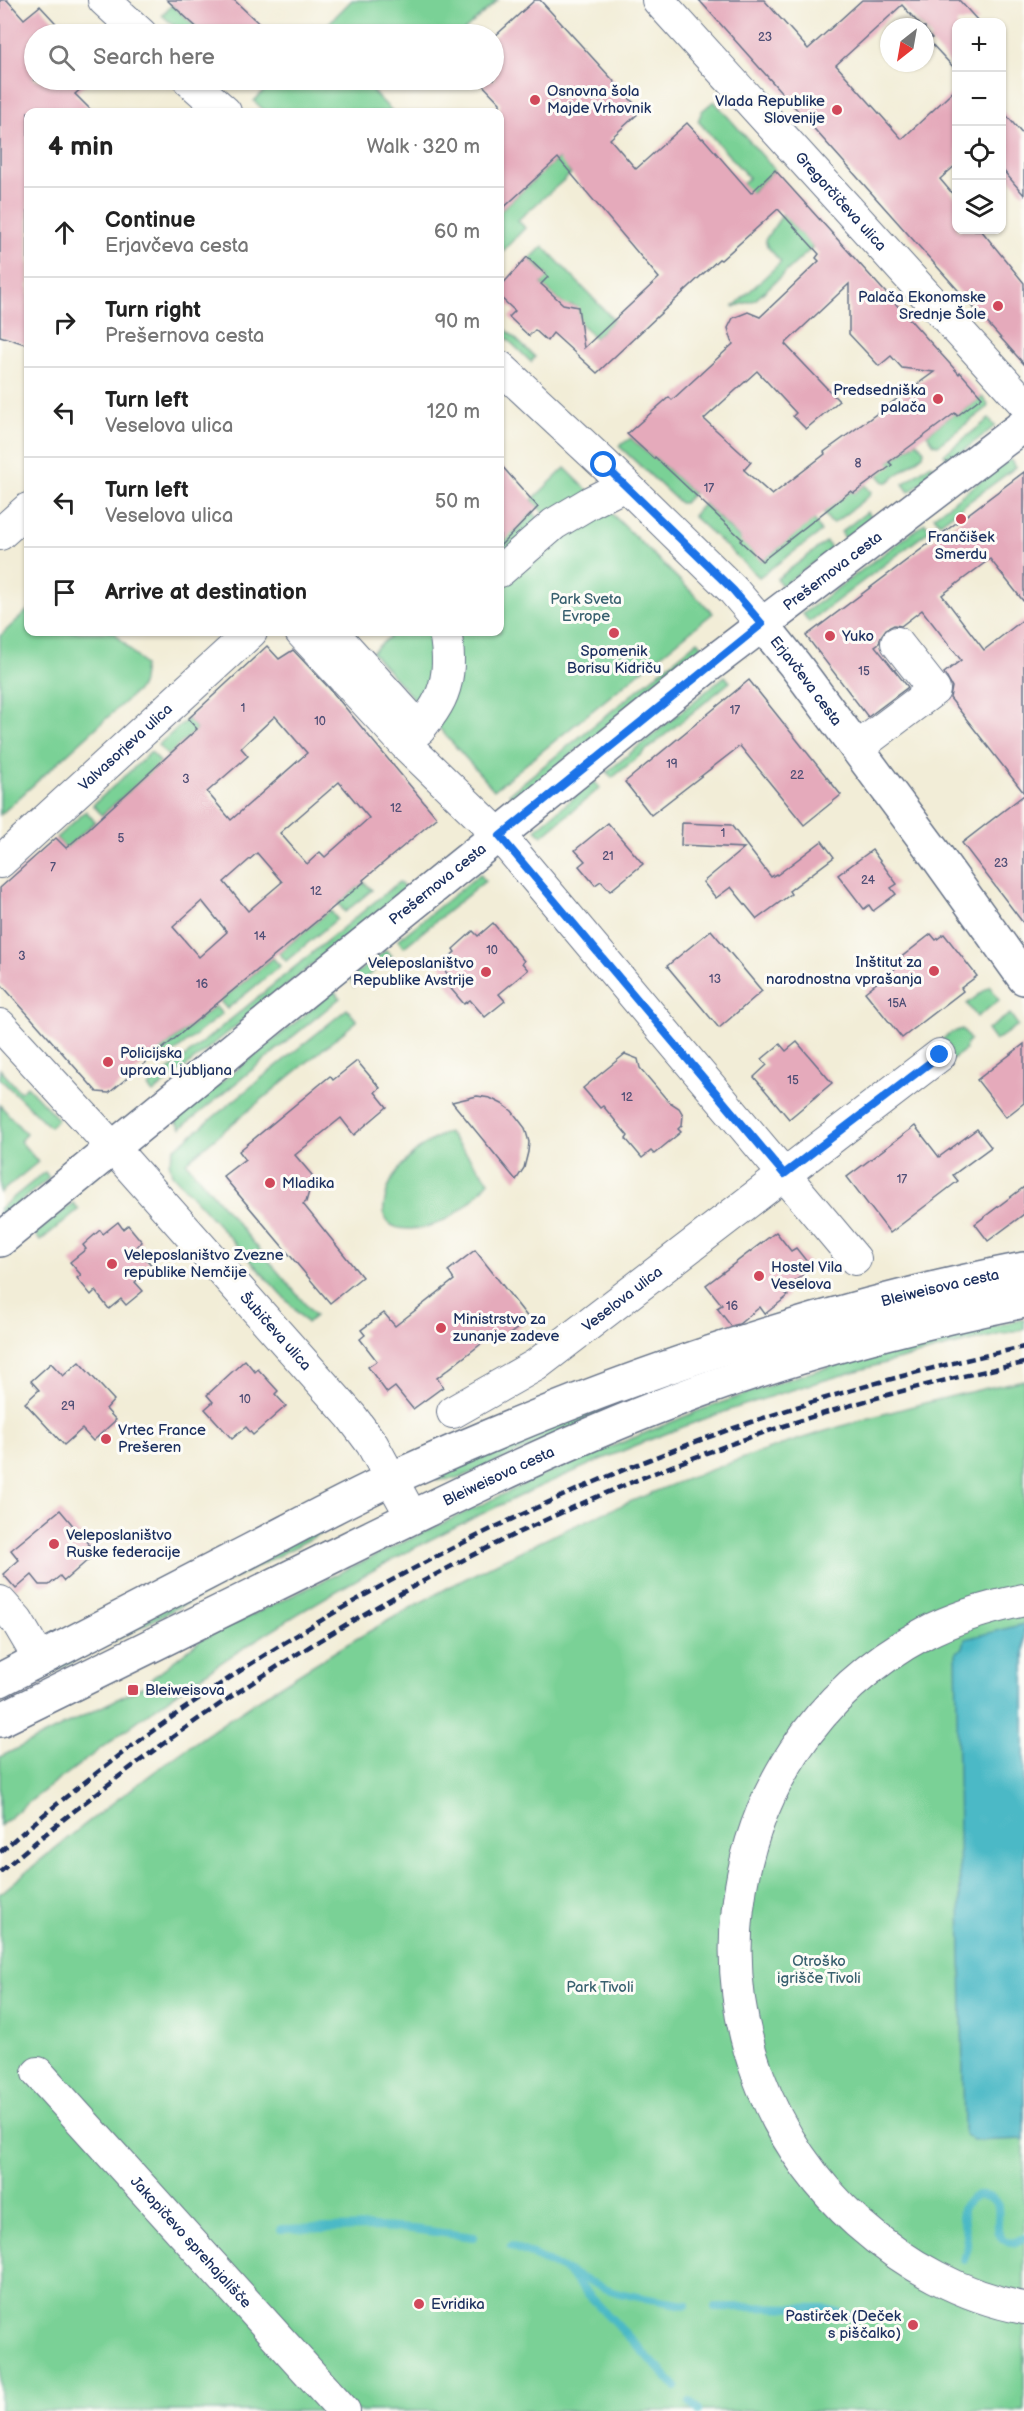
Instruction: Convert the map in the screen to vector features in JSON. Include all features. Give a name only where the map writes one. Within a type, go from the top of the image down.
[{"type":"main road","name":"Prešernova cesta","points":[[0,1240],[330,970],[762,624],[1024,425]]},
{"type":"main road","name":"Erjavčeva cesta","points":[[762,624],[957,883],[1024,978]]},
{"type":"main road","name":"Bleiweisova cesta","points":[[0,1680],[392,1479],[605,1392],[753,1338],[926,1289],[1024,1269]]},
{"type":"main road","name":"Bleiweisova cesta","points":[[0,1720],[412,1517],[536,1459],[700,1391],[801,1356],[869,1336],[1024,1301]]},
{"type":"street","points":[[104,0],[130,24]]},
{"type":"street","name":"Gregorčičeva ulica","points":[[658,0],[1024,403]]},
{"type":"street","points":[[200,90],[220,108]]},
{"type":"street","name":"Erjavčeva cesta","points":[[504,372],[733,590],[762,624]]},
{"type":"street","points":[[504,568],[554,524],[625,485]]},
{"type":"street","points":[[0,534],[24,513]]},
{"type":"street","name":"Valvasorjeva ulica","points":[[0,862],[246,636]]},
{"type":"street","points":[[305,636],[413,736]]},
{"type":"street","points":[[335,636],[413,736],[500,836],[855,1259]]},
{"type":"street","points":[[413,736],[439,704],[445,688],[449,669],[445,636]]},
{"type":"street","points":[[857,748],[934,690],[897,643]]},
{"type":"street","name":"Šubičeva ulica","points":[[0,1025],[113,1148],[351,1416],[372,1444],[412,1517]]},
{"type":"street","name":"Veselova ulica","points":[[453,1412],[536,1365],[940,1055]]},
{"type":"street","points":[[1024,1600],[957,1619],[926,1633],[884,1659],[853,1683],[825,1713],[779,1777],[760,1818],[749,1851],[739,1895],[735,1951],[739,2006],[750,2055],[782,2129],[810,2172],[843,2209],[893,2251],[965,2292],[990,2301],[1024,2308]]},
{"type":"street","points":[[0,1602],[17,1621],[40,1659]]},
{"type":"street","name":"Jakopičevo sprehajališče","points":[[38,2073],[344,2411]]},
{"type":"green space","points":[[352,0],[498,0],[471,24],[328,24]]},
{"type":"green space","points":[[172,5],[193,24],[172,24],[162,15]]},
{"type":"green space","points":[[265,90],[373,90],[389,108],[262,108],[254,101]]},
{"type":"green space","points":[[714,101],[775,170],[731,211],[723,202],[749,178],[698,121],[702,111]]},
{"type":"green space","points":[[596,124],[568,170],[571,174],[518,220],[525,228],[504,250],[504,207]]},
{"type":"green space","points":[[783,214],[813,247],[755,300],[733,307],[781,262],[767,246],[765,240]]},
{"type":"green space","points":[[543,246],[614,320],[595,338],[577,320],[579,314],[577,307],[571,305],[566,307],[541,284],[548,276],[530,259]]},
{"type":"green space","points":[[504,328],[535,357],[531,362],[504,336]]},
{"type":"green space","points":[[982,397],[988,404],[987,408],[938,445],[934,444],[927,434],[955,413],[957,416]]},
{"type":"green space","points":[[989,419],[995,426],[950,461],[944,454]]},
{"type":"green space","points":[[631,438],[693,493],[684,503],[680,503],[619,446]]},
{"type":"green space","points":[[917,442],[924,450],[923,455],[888,482],[884,482],[878,475],[889,462]]},
{"type":"green space","points":[[1010,459],[1016,467],[940,523],[934,516]]},
{"type":"green space","points":[[931,464],[937,471],[909,492],[903,484]]},
{"type":"green space","name":"Park Sveta Evrope","points":[[565,468],[713,613],[494,790],[372,652],[390,636],[504,636],[504,542],[510,529],[514,532],[533,512],[542,523],[548,518],[532,500]]},
{"type":"green space","points":[[865,485],[871,492],[870,495],[831,523],[823,512],[851,491],[854,493]]},
{"type":"green space","points":[[704,503],[762,561],[814,519],[821,532],[759,577],[693,516]]},
{"type":"green space","points":[[867,512],[873,519],[846,539],[841,532]]},
{"type":"green space","points":[[925,523],[930,530],[809,622],[803,614]]},
{"type":"green space","points":[[826,542],[832,549],[782,586],[777,579]]},
{"type":"green space","points":[[24,614],[24,636],[118,636],[144,665],[141,687],[0,815],[0,636]]},
{"type":"green space","points":[[698,641],[704,648],[514,801],[509,794]]},
{"type":"green space","points":[[725,676],[730,682],[612,778],[607,772]]},
{"type":"green space","points":[[188,719],[197,729],[168,756],[158,745]]},
{"type":"green space","points":[[151,752],[161,763],[102,815],[93,805]]},
{"type":"green space","points":[[594,781],[600,788],[542,836],[536,829]]},
{"type":"green space","points":[[86,811],[95,822],[66,848],[56,838]]},
{"type":"green space","points":[[480,874],[485,881],[404,947],[398,940]]},
{"type":"green space","points":[[364,882],[372,890],[345,912],[338,903]]},
{"type":"green space","points":[[399,882],[406,889],[153,1093],[148,1087]]},
{"type":"green space","points":[[330,910],[337,919],[286,961],[279,953]]},
{"type":"green space","points":[[386,950],[392,956],[354,987],[352,977]]},
{"type":"green space","points":[[273,958],[280,966],[227,1009],[220,1001]]},
{"type":"green space","points":[[990,986],[999,1000],[977,1017],[967,1004]]},
{"type":"green space","points":[[334,991],[340,998],[181,1128],[175,1120]]},
{"type":"green space","points":[[215,1006],[222,1014],[162,1062],[156,1054]]},
{"type":"green space","points":[[347,1009],[357,1021],[186,1162],[315,1316],[307,1323],[172,1174],[169,1162],[174,1149]]},
{"type":"green space","points":[[1010,1014],[1018,1025],[995,1041],[987,1030]]},
{"type":"green space","points":[[962,1029],[970,1040],[965,1050],[950,1061],[936,1044],[951,1033]]},
{"type":"green space","points":[[0,1069],[20,1092],[27,1086],[58,1119],[50,1127],[0,1079]]},
{"type":"green space","points":[[0,1105],[26,1134],[20,1141],[38,1162],[0,1193]]},
{"type":"green space","points":[[448,1132],[489,1181],[473,1199],[443,1221],[421,1228],[403,1229],[392,1226],[385,1217],[383,1209],[393,1178],[417,1151]]},
{"type":"green space","points":[[45,1172],[49,1178],[0,1218],[0,1208]]},
{"type":"green space","points":[[73,1203],[79,1209],[40,1241],[35,1234]]},
{"type":"green space","points":[[1024,1319],[1024,1329],[858,1370],[696,1422],[616,1453],[460,1525],[384,1564],[309,1607],[236,1653],[165,1701],[35,1797],[0,1826],[0,1757],[152,1682],[151,1679],[202,1639],[539,1477],[698,1411],[791,1378],[864,1357]]},
{"type":"green space","points":[[766,1347],[457,1479],[435,1479],[495,1449]]},
{"type":"green space","name":"Park Tivoli","points":[[1024,1380],[1024,2411],[0,2411],[0,1894],[114,1802],[232,1717],[354,1640],[479,1571],[609,1511],[743,1458],[881,1415]]},
{"type":"green space","points":[[343,1517],[345,1521],[0,1700],[0,1694]]},
{"type":"water","points":[[1024,1624],[1024,2139],[973,2141],[964,2134],[956,1652],[963,1648],[965,1639]]},
{"type":"building","points":[[0,0],[7,0],[24,19],[40,6],[57,24],[24,24],[24,90],[80,90],[75,94],[89,108],[24,108],[24,344],[0,336]]},
{"type":"building","points":[[167,0],[234,0],[259,24],[193,24]]},
{"type":"building","points":[[535,0],[540,0],[641,111],[610,139],[636,169],[687,123],[751,193],[775,170],[982,397],[957,416],[955,413],[889,462],[892,465],[854,493],[851,491],[762,561],[740,541],[742,539],[655,457],[654,459],[627,434],[669,397],[672,400],[733,344],[728,328],[733,318],[748,312],[760,317],[819,261],[816,258],[819,254],[778,209],[721,260],[719,259],[597,373],[553,333],[547,341],[535,330],[529,336],[509,317],[515,311],[504,301],[504,283],[527,257],[548,277],[541,284],[563,304],[578,307],[584,348],[659,278],[558,158],[504,207],[504,108],[500,108],[500,103],[488,90],[504,90],[504,28]],"holes":[[[849,284],[849,334],[879,366],[891,356],[902,368],[934,372],[824,452],[825,454],[772,495],[744,470],[751,462],[704,419],[757,371],[796,413],[793,416],[806,429],[839,401],[785,344]]]},
{"type":"building","points":[[699,0],[764,0],[808,49],[862,0],[959,0],[975,18],[952,18],[952,66],[934,46],[934,18],[914,18],[902,5],[888,18],[880,18],[880,25],[836,65],[902,139],[952,93],[952,168],[940,179],[952,193],[952,234],[984,234],[1024,283],[1024,364]]},
{"type":"building","points":[[1006,115],[1024,136],[1024,195],[1006,174]]},
{"type":"building","points":[[504,469],[538,507],[504,542]]},
{"type":"building","points":[[1024,472],[1024,602],[990,559],[942,595],[984,650],[1024,619],[1024,793],[950,698],[952,687],[944,673],[961,660],[922,610],[901,626],[894,625],[886,629],[875,646],[908,687],[868,717],[806,636]]},
{"type":"building","points":[[267,646],[279,659],[293,650],[329,688],[437,818],[363,880],[364,882],[109,1093],[97,1092],[0,983],[0,888],[56,838],[66,848],[88,829],[197,729],[188,719]],"holes":[[[275,716],[307,753],[231,820],[207,792],[248,756],[241,748]],[[339,782],[369,818],[325,857],[320,852],[307,864],[280,833]],[[257,853],[282,882],[248,911],[224,882]],[[202,901],[227,932],[199,957],[173,927]]]},
{"type":"building","points":[[749,680],[841,795],[804,825],[740,746],[651,815],[625,782]]},
{"type":"building","points":[[1024,795],[1024,924],[962,843]]},
{"type":"building","points":[[608,823],[643,864],[610,891],[601,881],[595,885],[579,866],[585,861],[575,850]]},
{"type":"building","points":[[682,823],[731,825],[771,877],[777,875],[822,841],[834,857],[789,891],[791,894],[757,919],[731,887],[716,898],[703,882],[744,848],[681,845]]},
{"type":"building","points":[[872,850],[897,884],[891,888],[896,894],[873,911],[869,905],[864,909],[838,875]]},
{"type":"building","name":"Veleposlaništvo Republike Avstrije","points":[[493,923],[524,961],[522,963],[528,970],[499,994],[505,1001],[485,1017],[470,1000],[464,1004],[446,983],[452,979],[440,965],[455,952],[453,949],[473,931],[478,936]]},
{"type":"building","points":[[711,930],[762,991],[719,1028],[667,966]]},
{"type":"building","name":"Inštitut za narodnostna vprašanja","points":[[931,934],[936,940],[944,934],[977,976],[961,988],[963,991],[902,1038],[865,992],[898,966],[895,962]]},
{"type":"building","points":[[797,1042],[832,1083],[789,1119],[754,1077],[767,1065],[762,1059],[780,1044],[786,1051]]},
{"type":"building","points":[[1024,1044],[1024,1103],[1006,1117],[977,1080]]},
{"type":"building","points":[[625,1054],[638,1059],[640,1068],[683,1115],[682,1125],[678,1129],[681,1132],[654,1154],[651,1151],[642,1158],[626,1139],[628,1136],[603,1106],[600,1108],[583,1088]]},
{"type":"building","name":"Mladika","points":[[357,1061],[380,1088],[375,1092],[387,1107],[354,1135],[341,1118],[295,1155],[312,1175],[306,1202],[303,1204],[362,1277],[330,1303],[223,1176],[245,1159],[239,1151],[330,1076],[333,1080]]},
{"type":"building","points":[[477,1096],[490,1098],[502,1104],[512,1111],[525,1128],[529,1142],[528,1152],[524,1168],[516,1180],[452,1102]]},
{"type":"building","points":[[915,1126],[939,1157],[977,1129],[991,1147],[953,1175],[958,1181],[890,1233],[847,1177]]},
{"type":"building","points":[[1024,1187],[1024,1214],[988,1241],[975,1224]]},
{"type":"building","name":"Veleposlaništvo Zvezne republike Nemčije","points":[[118,1222],[123,1229],[128,1225],[142,1242],[136,1247],[153,1267],[135,1282],[143,1291],[126,1305],[121,1299],[109,1309],[95,1291],[91,1295],[77,1278],[81,1275],[70,1262],[86,1249],[83,1245],[100,1230],[103,1234]]},
{"type":"building","name":"Hostel Vila Veselova","points":[[776,1232],[791,1251],[796,1248],[812,1268],[783,1290],[788,1296],[765,1314],[760,1307],[739,1324],[731,1326],[717,1308],[722,1305],[706,1285]]},
{"type":"building","name":"Ministrstvo za zunanje zadeve","points":[[475,1250],[529,1319],[500,1342],[494,1334],[437,1378],[443,1387],[413,1409],[395,1387],[387,1393],[368,1367],[377,1361],[360,1339],[365,1335],[361,1330],[384,1313],[395,1326],[454,1280],[448,1271]]},
{"type":"building","points":[[245,1360],[255,1372],[258,1369],[278,1391],[275,1394],[286,1406],[253,1435],[246,1427],[232,1439],[205,1409],[213,1402],[207,1395]]},
{"type":"building","name":"Vrtec France Prešeren","points":[[79,1362],[114,1400],[106,1409],[116,1420],[93,1441],[82,1429],[64,1445],[25,1403],[39,1390],[31,1381],[51,1363],[63,1376]]},
{"type":"building","name":"Veleposlaništvo Ruske federacije","points":[[60,1510],[96,1553],[64,1581],[60,1576],[49,1585],[40,1585],[32,1575],[16,1589],[3,1574],[19,1560],[11,1550]]},
{"type":"waterway","points":[[964,2260],[967,2243],[963,2210],[967,2202],[974,2197],[991,2198],[998,2205],[998,2228],[1003,2239],[1013,2243],[1024,2238]]},
{"type":"waterway","points":[[281,2229],[378,2227],[474,2237]]},
{"type":"waterway","points":[[511,2246],[613,2291],[686,2305]]},
{"type":"waterway","points":[[570,2275],[676,2387]]},
{"type":"waterway","points":[[715,2307],[824,2308],[855,2317]]},
{"type":"waterway","points":[[690,2402],[698,2411]]},
{"type":"railway","points":[[0,1852],[112,1761],[229,1678],[352,1602],[480,1535],[611,1475],[746,1424],[884,1381],[1024,1347]]},
{"type":"railway","points":[[0,1872],[112,1781],[230,1698],[352,1621],[479,1552],[610,1491],[745,1439],[883,1396],[1024,1363]]},
{"type":"place","name":"Osnovna šola Majde Vrhovnik","points":[[535,100]]},
{"type":"place","name":"Vlada Republike Slovenije","points":[[837,110]]},
{"type":"place","name":"Palača Ekonomske Srednje Šole","points":[[998,306]]},
{"type":"place","name":"Predsedniška palača","points":[[938,399]]},
{"type":"place","name":"Frančišek Smerdu","points":[[961,519]]},
{"type":"place","name":"Spomenik Borisu Kidriču","points":[[614,633]]},
{"type":"place","name":"Yuko","points":[[830,636]]},
{"type":"place","name":"Inštitut za narodnostna vprašanja","points":[[934,971]]},
{"type":"place","name":"Veleposlaništvo Republike Avstrije","points":[[486,972]]},
{"type":"place","name":"Policijska uprava Ljubljana","points":[[108,1062]]},
{"type":"place","name":"Mladika","points":[[270,1183]]},
{"type":"place","name":"Veleposlaništvo Zvezne republike Nemčije","points":[[112,1264]]},
{"type":"place","name":"Hostel Vila Veselova","points":[[759,1276]]},
{"type":"place","name":"Ministrstvo za zunanje zadeve","points":[[441,1328]]},
{"type":"place","name":"Vrtec France Prešeren","points":[[106,1439]]},
{"type":"place","name":"Veleposlaništvo Ruske federacije","points":[[54,1544]]},
{"type":"place","name":"Bleiweisova","points":[[133,1690]]},
{"type":"place","name":"Evridika","points":[[419,2304]]},
{"type":"place","name":"Pastirček (Deček s piščalko)","points":[[913,2325]]},
{"type":"route","points":[[604,465],[733,590],[762,624],[500,836],[784,1174],[940,1055]]},
{"type":"park label","name":"Otroško igrišče Tivoli","points":[[819,1970]]}]
